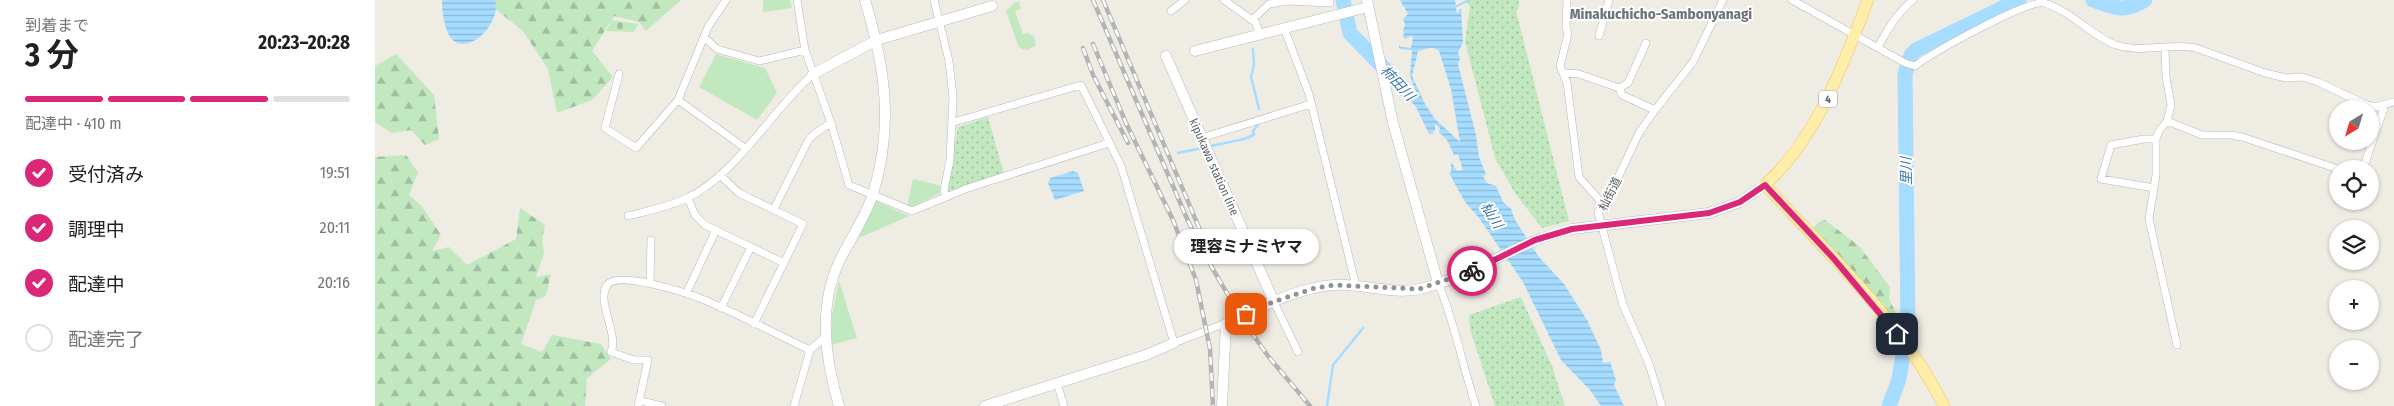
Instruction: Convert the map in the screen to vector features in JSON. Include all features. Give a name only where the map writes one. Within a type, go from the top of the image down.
[{"type":"main road","name":"4","points":[[1765,185],[1798,148],[1825,105],[1868,0]]},
{"type":"main road","points":[[1765,185],[1834,259],[1897,334],[1915,357],[1944,406]]},
{"type":"street","points":[[619,74],[605,128],[636,148],[678,100],[708,27],[726,0]]},
{"type":"street","points":[[797,0],[805,50],[831,123],[849,185],[912,211],[946,197],[1109,143]]},
{"type":"street","points":[[839,406],[830,378],[825,337],[827,305],[835,273],[872,195],[885,130],[885,91],[877,40],[865,0]]},
{"type":"street","points":[[934,0],[952,79],[954,122],[950,160],[944,190],[946,197]]},
{"type":"street","points":[[1171,11],[1185,0]]},
{"type":"street","points":[[1224,0],[1256,23],[1259,34]]},
{"type":"street","points":[[1252,20],[1269,4],[1287,0],[1330,3],[1329,0]]},
{"type":"street","points":[[1567,0],[1566,27],[1568,34],[1560,62],[1565,73],[1579,177],[1603,204]]},
{"type":"street","points":[[1599,36],[1609,0]]},
{"type":"street","name":"杣街道","points":[[1662,406],[1649,364],[1623,305],[1598,212],[1615,184],[1632,147],[1655,110],[1693,62],[1723,0]]},
{"type":"street","points":[[1792,0],[1909,64],[1988,24],[2038,3],[2058,9],[2116,45],[2165,49],[2185,46],[2196,48],[2265,73],[2286,78],[2301,77],[2318,82],[2367,105],[2385,106],[2394,102]]},
{"type":"street","points":[[1878,47],[1891,23],[1903,8],[1913,0]]},
{"type":"street","points":[[1195,51],[1353,11],[1367,4],[1385,89],[1443,281],[1458,350],[1475,403],[1467,406]]},
{"type":"street","points":[[628,216],[687,198],[720,175],[813,74],[877,40],[993,6]]},
{"type":"street","points":[[1284,28],[1291,51],[1302,72],[1311,104],[1341,218],[1356,286]]},
{"type":"street","points":[[704,37],[717,49],[759,61],[805,50]]},
{"type":"street","points":[[1619,88],[1628,83],[1646,43]]},
{"type":"street","points":[[2165,49],[2166,77],[2171,104],[2167,121],[2159,131],[2156,139],[2149,226],[2177,345]]},
{"type":"street","name":"kipukawa station line","points":[[1166,56],[1273,302]]},
{"type":"street","points":[[1565,73],[1579,74],[1619,88],[1622,95],[1655,110]]},
{"type":"street","points":[[954,122],[1081,85],[1121,166],[1174,343]]},
{"type":"street","points":[[678,100],[745,148]]},
{"type":"street","points":[[1201,138],[1311,104]]},
{"type":"street","points":[[2366,160],[2385,106]]},
{"type":"street","points":[[2167,121],[2202,135],[2242,137],[2329,166]]},
{"type":"street","points":[[774,209],[808,141],[814,134],[831,123]]},
{"type":"street","points":[[2153,188],[2101,179],[2111,145],[2144,139],[2156,139]]},
{"type":"street","points":[[720,175],[739,193],[803,224],[754,324]]},
{"type":"street","points":[[985,406],[1001,404],[1057,383],[1146,355],[1273,302],[1315,288],[1356,286],[1419,289],[1474,270],[1535,240],[1572,229],[1709,213],[1740,202],[1765,185]]},
{"type":"street","points":[[687,198],[700,221],[784,263]]},
{"type":"street","points":[[686,294],[716,230]]},
{"type":"street","points":[[650,284],[651,240]]},
{"type":"street","points":[[721,308],[751,247]]},
{"type":"street","points":[[662,406],[639,404],[648,360],[634,360],[611,352],[613,337],[605,292],[608,284],[613,280],[622,279],[650,284],[686,294],[721,308],[810,350]]},
{"type":"street","points":[[1273,302],[1298,352]]},
{"type":"street","points":[[1222,406],[1226,323]]},
{"type":"street","points":[[794,406],[810,350],[825,337]]},
{"type":"street","points":[[1057,383],[1064,406]]},
{"type":"green space","points":[[484,0],[681,0],[646,31],[639,22],[614,16],[592,51],[613,77],[592,100],[557,113],[548,69],[523,31]]},
{"type":"green space","points":[[763,0],[790,0],[792,8],[763,12]]},
{"type":"green space","points":[[1466,0],[1519,0],[1519,8],[1516,11],[1569,221],[1542,228],[1515,193],[1495,158],[1465,41],[1470,7]]},
{"type":"green space","points":[[1015,2],[1019,2],[1021,9],[1015,11],[1023,34],[1028,33],[1034,37],[1036,45],[1028,50],[1022,49],[1018,45],[1006,11]]},
{"type":"green space","points":[[612,20],[638,24],[634,32],[606,31]]},
{"type":"green space","points":[[396,54],[434,95],[439,139],[425,145],[411,130],[392,133],[375,122],[375,66]]},
{"type":"green space","points":[[716,54],[765,68],[777,93],[757,120],[699,87]]},
{"type":"green space","points":[[988,117],[1004,174],[950,193],[946,190],[958,127]]},
{"type":"green space","points":[[406,155],[418,172],[409,195],[421,205],[441,235],[432,251],[449,247],[467,265],[516,239],[520,208],[545,225],[542,240],[544,253],[536,277],[551,274],[546,296],[536,300],[521,344],[542,352],[552,335],[601,344],[611,359],[587,378],[585,406],[375,406],[375,157]]},
{"type":"green space","points":[[913,179],[942,186],[940,193],[912,207],[907,207]]},
{"type":"green space","points":[[875,202],[909,216],[859,238]]},
{"type":"green space","points":[[1825,220],[1859,246],[1890,287],[1889,299],[1895,311],[1895,319],[1813,228],[1819,222]]},
{"type":"green space","points":[[839,281],[857,338],[831,345],[832,315]]},
{"type":"green space","points":[[1521,297],[1552,366],[1565,406],[1495,406],[1470,329],[1469,315]]},
{"type":"water","points":[[442,0],[495,0],[496,9],[493,18],[482,35],[466,44],[458,43],[451,38],[445,25]]},
{"type":"water","name":"杣川","points":[[1400,0],[1455,0],[1457,14],[1461,8],[1463,42],[1458,53],[1460,58],[1458,64],[1476,135],[1479,157],[1486,174],[1483,176],[1487,183],[1496,186],[1503,202],[1511,209],[1515,220],[1539,257],[1564,284],[1587,320],[1601,350],[1603,363],[1610,362],[1616,380],[1614,385],[1624,406],[1601,406],[1590,390],[1561,360],[1523,282],[1479,218],[1465,202],[1449,173],[1451,172],[1451,162],[1457,171],[1463,170],[1458,154],[1454,155],[1447,140],[1439,132],[1440,128],[1435,124],[1435,131],[1432,131],[1434,133],[1429,134],[1416,107],[1393,81],[1390,74],[1418,98],[1410,76],[1412,50],[1400,49],[1399,47],[1399,45],[1411,48],[1413,37],[1410,36],[1406,39],[1403,37],[1404,32],[1407,34],[1403,31],[1405,24],[1403,19],[1408,14]],"holes":[[[1434,48],[1439,51],[1451,89],[1460,142],[1435,119],[1425,104],[1412,76],[1418,51]]]},
{"type":"water","points":[[1073,171],[1078,173],[1084,191],[1055,200],[1048,183],[1050,178]]},
{"type":"waterway","name":"柿田川","points":[[1343,0],[1350,33],[1404,89]]},
{"type":"waterway","points":[[1455,7],[1469,0]]},
{"type":"waterway","name":"里川","points":[[1889,406],[1899,379],[1908,326],[1905,74],[1911,55],[1916,50],[2019,0]]},
{"type":"waterway","name":"里川","points":[[2093,0],[2119,8],[2131,7],[2145,0]]},
{"type":"waterway","name":"柿田川","points":[[1343,27],[1349,26]]},
{"type":"waterway","points":[[1253,49],[1254,65],[1251,77],[1259,109]]},
{"type":"waterway","points":[[1211,146],[1254,135],[1253,131],[1258,125]]},
{"type":"waterway","points":[[1178,153],[1202,148]]},
{"type":"waterway","points":[[1327,406],[1333,365],[1363,328]]},
{"type":"railway","points":[[1093,0],[1188,221],[1211,266],[1244,322],[1268,356],[1310,406]]},
{"type":"railway","points":[[1103,0],[1200,230]]},
{"type":"railway","points":[[1093,44],[1126,123],[1173,220],[1196,280],[1210,349],[1213,406]]},
{"type":"railway","points":[[1083,48],[1093,75],[1128,143]]},
{"type":"way so far","points":[[1246,314],[1273,302],[1315,288],[1334,285],[1419,289],[1472,271]]},
{"type":"place","name":"理容ミナミヤマ","points":[[1246,314]]},
{"type":"district","name":"Minakuchicho-Sambonyanagi","points":[[1661,14]]},
{"type":"route","points":[[1472,271],[1521,246],[1550,234],[1602,225],[1626,224],[1709,213],[1740,202],[1765,185],[1834,259],[1884,316],[1897,334]]}]
